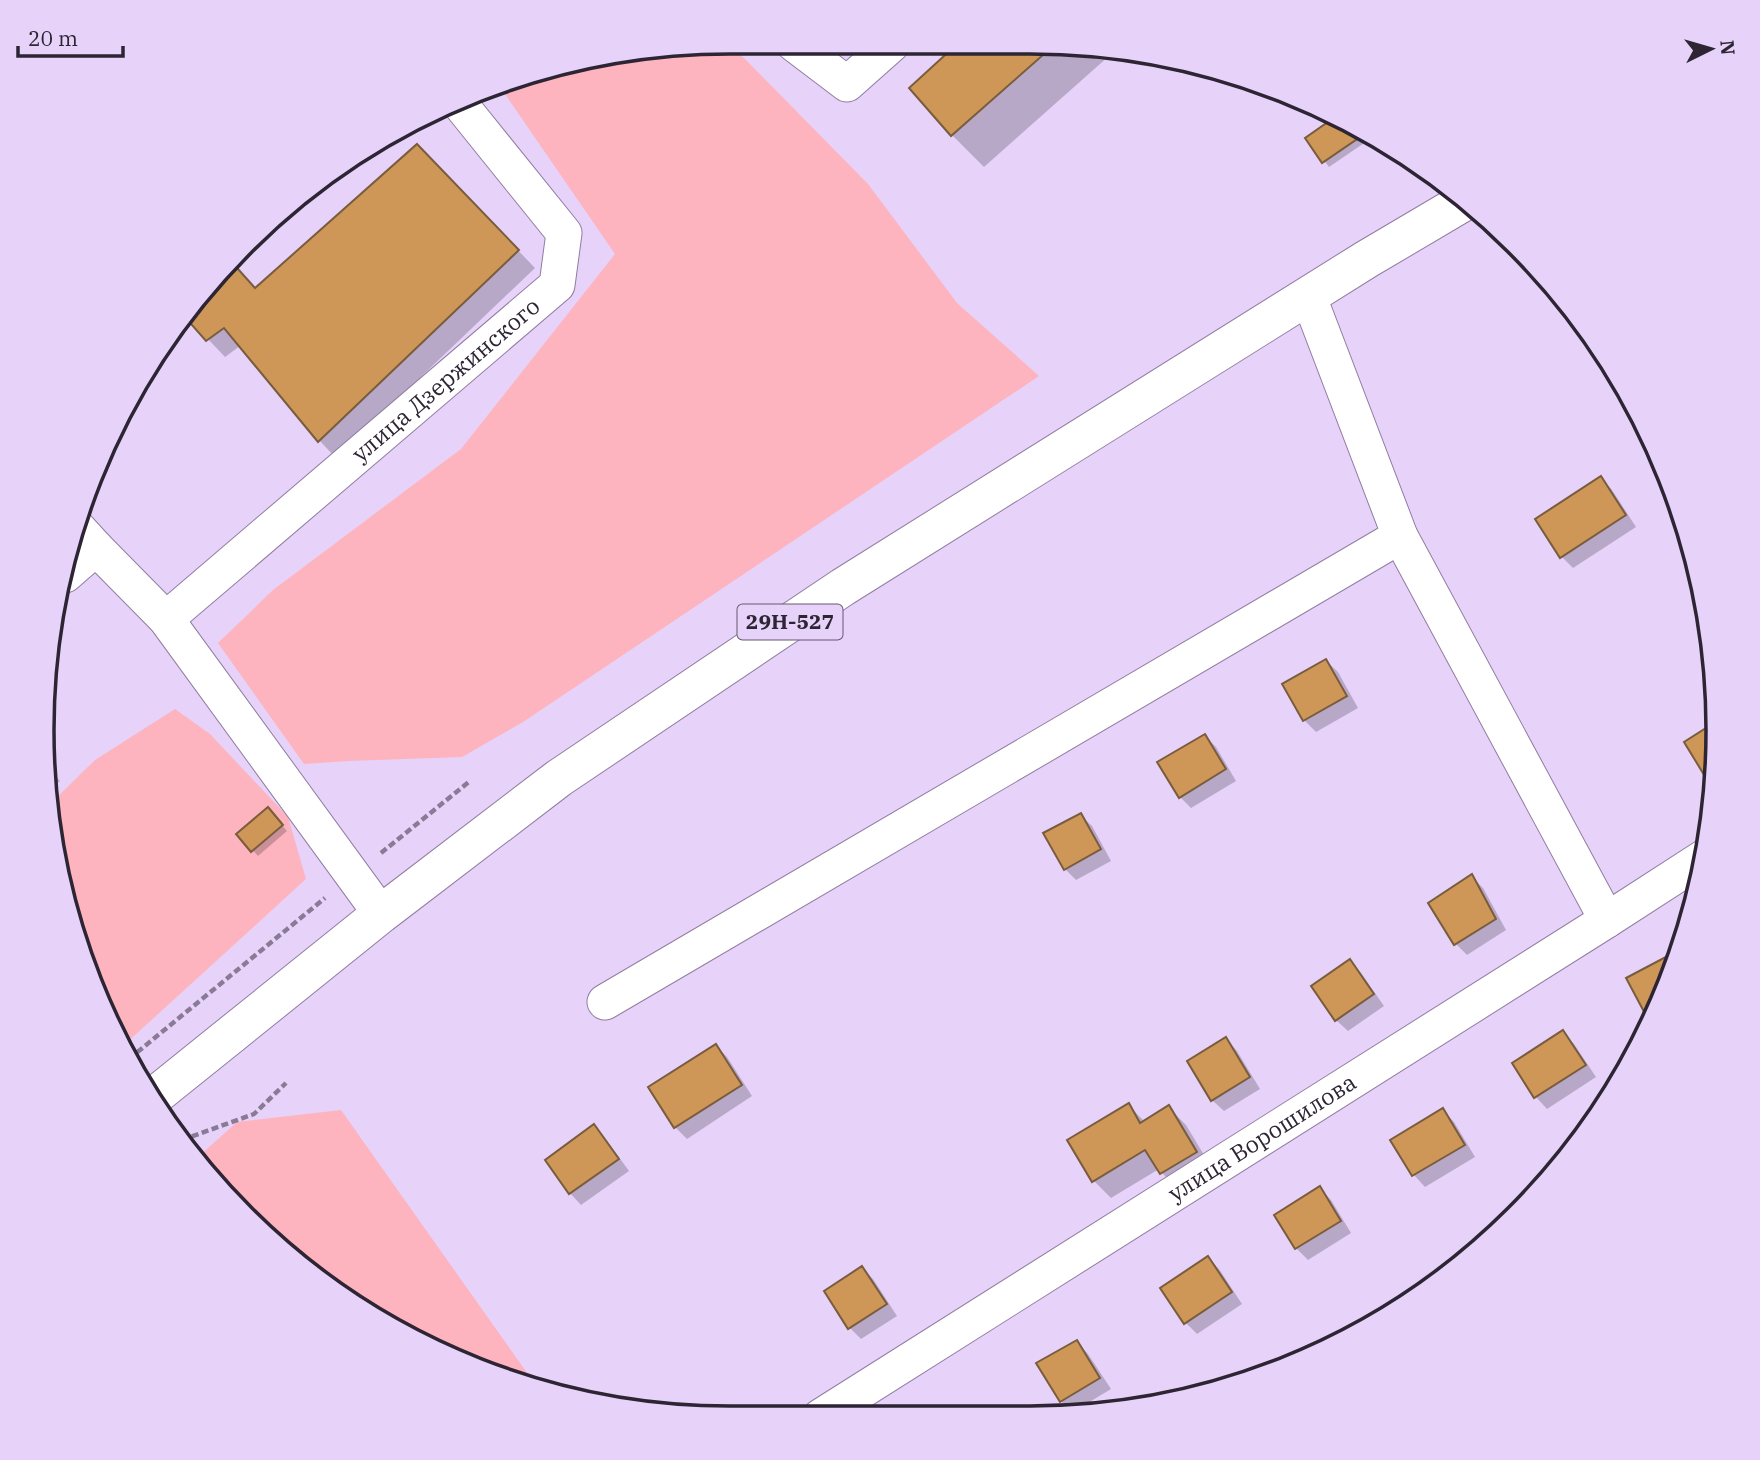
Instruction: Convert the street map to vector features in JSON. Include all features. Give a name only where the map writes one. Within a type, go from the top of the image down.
[{"type":"main road","name":"29Н-527","points":[[160,1092],[381,914],[559,778],[843,587],[1451,202]]},
{"type":"street","points":[[807,54],[847,84],[881,54]]},
{"type":"street","name":"улица Дзержинского","points":[[166,620],[557,285],[564,233],[464,109]]},
{"type":"street","points":[[1308,295],[1400,537],[1607,920]]},
{"type":"street","points":[[86,536],[166,620],[381,914]]},
{"type":"street","points":[[605,1002],[1400,537]]},
{"type":"street","name":"улица Ворошилова","points":[[837,1406],[1692,865]]},
{"type":"path","points":[[137,1053],[470,781]]},
{"type":"path","points":[[191,1137],[254,1114],[286,1083]]},
{"type":"shaded area","points":[[738,54],[868,184],[957,303],[1039,376],[523,722],[462,757],[304,764],[218,643],[273,590],[461,449],[615,254],[504,93],[598,67],[642,60]]},
{"type":"shaded area","points":[[175,709],[210,734],[288,817],[306,879],[130,1040],[90,947],[67,862],[60,818],[58,796],[95,760]]},
{"type":"shaded area","points":[[341,1110],[528,1375],[471,1354],[392,1315],[355,1292],[284,1238],[252,1208],[203,1152],[237,1122]]},
{"type":"building","points":[[946,54],[1043,55],[951,136],[909,88]]},
{"type":"building","points":[[1327,123],[1357,139],[1322,163],[1305,138]]},
{"type":"building","points":[[417,144],[519,250],[318,442],[224,328],[206,341],[191,324],[237,268],[255,288]]},
{"type":"building","points":[[1601,476],[1626,515],[1560,558],[1535,519]]},
{"type":"building","points":[[1326,659],[1347,696],[1303,721],[1282,684]]},
{"type":"building","points":[[1706,728],[1704,775],[1684,742]]},
{"type":"building","points":[[1205,734],[1226,769],[1179,798],[1157,762]]},
{"type":"building","points":[[268,807],[283,825],[251,852],[236,834]]},
{"type":"building","points":[[1081,813],[1101,849],[1064,870],[1043,833]]},
{"type":"building","points":[[1472,874],[1496,919],[1454,945],[1428,903]]},
{"type":"building","points":[[1666,957],[1644,1012],[1626,978]]},
{"type":"building","points":[[1350,959],[1374,994],[1335,1021],[1311,986]]},
{"type":"building","points":[[1563,1030],[1586,1065],[1534,1098],[1512,1063]]},
{"type":"building","points":[[1226,1037],[1250,1077],[1211,1101],[1187,1061]]},
{"type":"building","points":[[716,1044],[742,1085],[674,1128],[648,1087]]},
{"type":"building","points":[[1129,1103],[1140,1123],[1169,1105],[1197,1152],[1160,1174],[1145,1150],[1092,1182],[1067,1140]]},
{"type":"building","points":[[1443,1108],[1465,1145],[1412,1176],[1390,1140]]},
{"type":"building","points":[[594,1124],[619,1159],[569,1194],[545,1160]]},
{"type":"building","points":[[1320,1186],[1341,1221],[1295,1249],[1274,1215]]},
{"type":"building","points":[[1208,1256],[1232,1292],[1184,1324],[1160,1288]]},
{"type":"building","points":[[862,1266],[887,1304],[848,1329],[824,1291]]},
{"type":"building","points":[[1077,1340],[1100,1378],[1060,1402],[1036,1363]]}]
